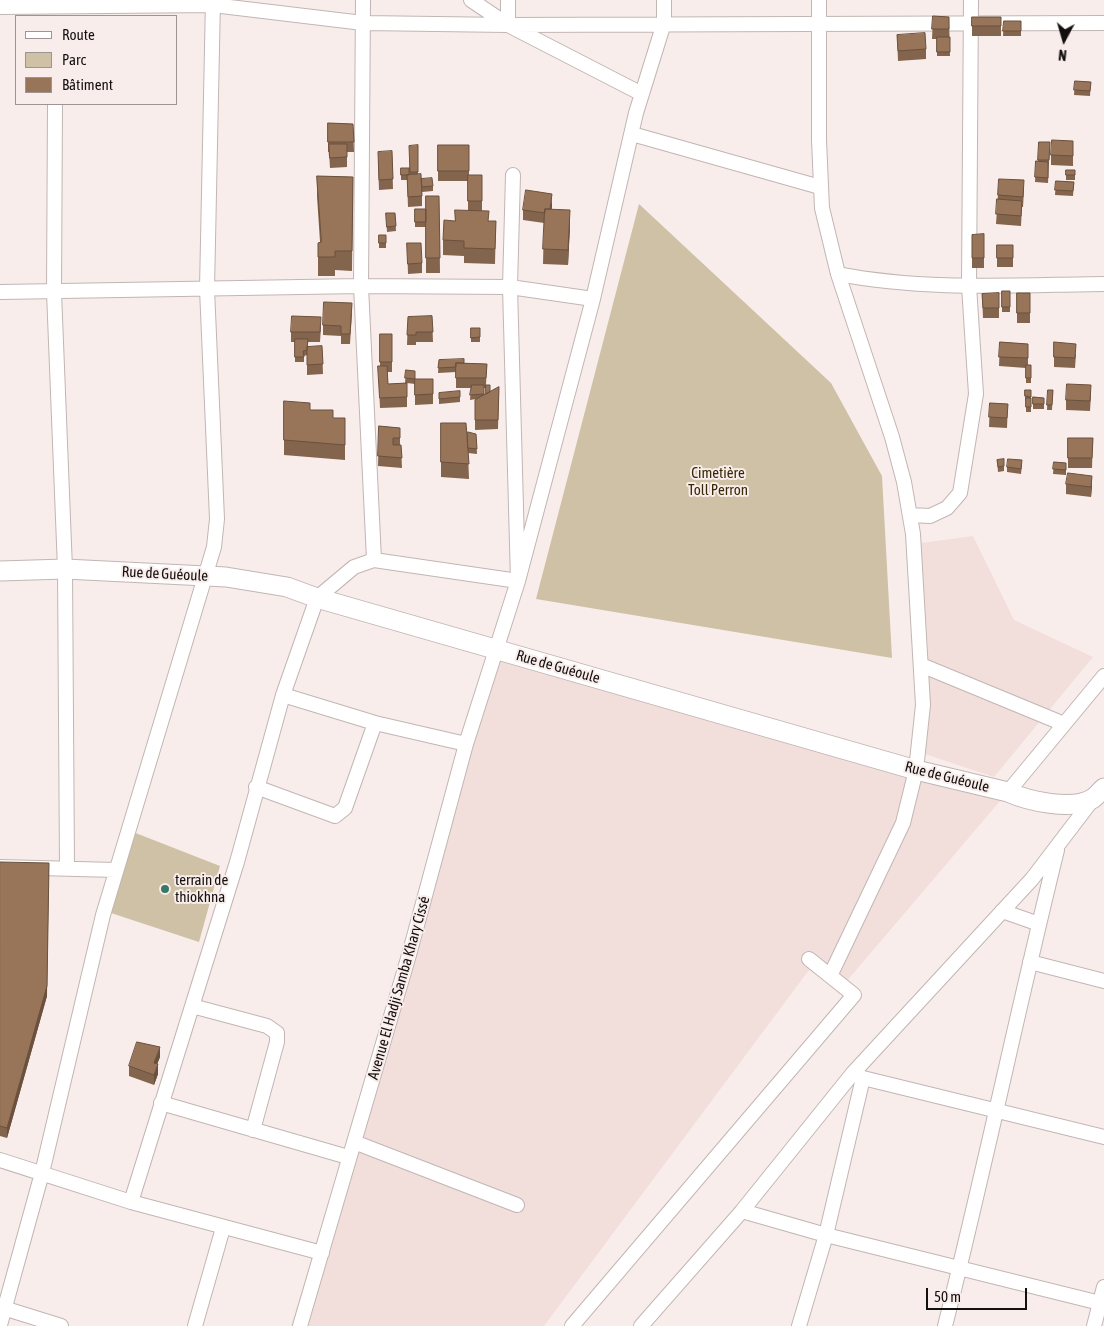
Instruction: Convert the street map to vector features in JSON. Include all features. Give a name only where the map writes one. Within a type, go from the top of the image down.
[{"type":"main road","name":"Rue de Guéoule","points":[[0,571],[65,569],[226,577],[287,587],[317,598],[916,770],[1008,792],[1017,796],[1052,804],[1074,804],[1100,795]]},
{"type":"street","points":[[363,0],[361,286],[374,560]]},
{"type":"street","points":[[471,0],[508,25],[642,94]]},
{"type":"street","points":[[508,0],[508,25]]},
{"type":"street","name":"Avenue El Hadji Samba Khary Cissé","points":[[300,1326],[466,744],[518,581],[593,299],[642,94],[664,23],[664,0]]},
{"type":"street","points":[[819,0],[820,187],[822,208],[838,274],[892,436],[910,515],[923,705],[916,770],[903,823],[830,976]]},
{"type":"street","points":[[910,515],[930,516],[947,508],[960,493],[976,394],[969,286],[971,0]]},
{"type":"street","points":[[0,1325],[3,1308],[42,1172],[61,1083],[116,870],[214,547],[218,519],[208,290],[213,3]]},
{"type":"street","points":[[0,7],[213,3],[364,23],[508,25],[1104,23]]},
{"type":"street","points":[[55,105],[54,292],[65,569],[67,867]]},
{"type":"street","points":[[632,134],[820,187]]},
{"type":"street","points":[[131,1202],[237,862],[283,695],[317,598],[354,567],[374,560],[518,581],[510,287],[513,175]]},
{"type":"street","points":[[838,274],[898,283],[969,286],[1104,284]]},
{"type":"street","points":[[0,292],[361,286],[510,287],[593,299]]},
{"type":"street","points":[[921,664],[1064,724]]},
{"type":"street","points":[[1008,792],[1104,676]]},
{"type":"street","points":[[283,695],[375,723],[466,744]]},
{"type":"street","points":[[256,788],[336,816],[345,808],[375,723]]},
{"type":"street","points":[[641,1326],[1002,911],[1032,879],[1100,795]]},
{"type":"street","points":[[945,1326],[998,1111],[1030,962],[1059,845]]},
{"type":"street","points":[[0,867],[67,867],[116,870]]},
{"type":"street","points":[[1002,911],[1039,924]]},
{"type":"street","points":[[572,1326],[854,995],[809,958]]},
{"type":"street","points":[[1030,962],[1104,981]]},
{"type":"street","points":[[192,1006],[267,1026],[277,1033],[277,1042],[253,1130]]},
{"type":"street","points":[[858,1076],[1104,1136]]},
{"type":"street","points":[[799,1326],[826,1234],[858,1076]]},
{"type":"street","points":[[161,1103],[348,1157]]},
{"type":"street","points":[[354,1142],[516,1205]]},
{"type":"street","points":[[0,1160],[131,1202],[322,1253]]},
{"type":"street","points":[[742,1212],[1102,1303]]},
{"type":"street","points":[[195,1326],[223,1228]]},
{"type":"street","points":[[1094,1326],[1102,1303],[1104,1287]]},
{"type":"street","points":[[3,1308],[61,1326]]},
{"type":"shaded area","points":[[973,536],[1014,620],[1093,657],[994,777],[922,753],[928,700],[928,652],[921,543]]},
{"type":"shaded area","points":[[492,650],[1000,801],[846,982],[809,970],[544,1326],[291,1326],[432,866]]},
{"type":"green space","name":"Cimetière Toll Perron","points":[[639,204],[831,383],[882,476],[892,658],[536,599]]},
{"type":"green space","name":"terrain de thiokhna","points":[[133,832],[220,866],[199,942],[111,913]]},
{"type":"building","points":[[933,16],[949,17],[949,29],[932,29]]},
{"type":"building","points":[[972,17],[1001,17],[1001,26],[972,26]]},
{"type":"building","points":[[1004,21],[1021,21],[1021,31],[1003,31]]},
{"type":"building","points":[[925,33],[926,49],[898,51],[897,35]]},
{"type":"building","points":[[937,37],[950,37],[950,52],[937,52]]},
{"type":"building","points":[[1075,81],[1091,82],[1090,91],[1074,90]]},
{"type":"building","points":[[328,123],[353,124],[354,142],[328,142]]},
{"type":"building","points":[[1052,140],[1073,141],[1073,156],[1051,155]]},
{"type":"building","points":[[1039,142],[1050,142],[1049,160],[1038,160]]},
{"type":"building","points":[[329,144],[347,144],[347,157],[330,158]]},
{"type":"building","points":[[418,145],[418,172],[410,172],[409,146]]},
{"type":"building","points":[[438,145],[469,145],[469,171],[438,171]]},
{"type":"building","points":[[392,151],[393,179],[379,180],[378,152]]},
{"type":"building","points":[[1036,161],[1048,162],[1048,178],[1035,177]]},
{"type":"building","points":[[401,168],[409,168],[409,175],[401,175]]},
{"type":"building","points":[[1066,170],[1075,170],[1075,175],[1066,175]]},
{"type":"building","points":[[421,174],[422,196],[408,197],[407,175]]},
{"type":"building","points":[[468,175],[482,175],[482,201],[468,201]]},
{"type":"building","points":[[317,176],[353,177],[352,251],[335,251],[335,257],[318,257],[318,243],[321,242]]},
{"type":"building","points":[[432,178],[433,186],[422,187],[421,179]]},
{"type":"building","points":[[999,179],[1024,180],[1023,197],[998,195]]},
{"type":"building","points":[[1056,181],[1074,182],[1073,191],[1055,190]]},
{"type":"building","points":[[526,190],[552,194],[550,209],[545,209],[545,213],[523,210]]},
{"type":"building","points":[[426,196],[439,196],[440,258],[426,258]]},
{"type":"building","points":[[997,199],[1022,201],[1021,216],[996,214]]},
{"type":"building","points":[[415,209],[426,209],[426,222],[415,222]]},
{"type":"building","points":[[545,209],[570,210],[568,250],[543,249]]},
{"type":"building","points":[[455,210],[489,211],[488,221],[496,221],[495,249],[464,248],[464,241],[443,240],[444,220],[455,221]]},
{"type":"building","points":[[386,213],[395,213],[396,226],[387,227]]},
{"type":"building","points":[[984,234],[984,258],[972,258],[972,235]]},
{"type":"building","points":[[379,235],[386,235],[386,243],[379,243]]},
{"type":"building","points":[[407,243],[421,243],[422,263],[408,264]]},
{"type":"building","points":[[997,245],[1013,245],[1013,258],[997,258]]},
{"type":"building","points":[[1002,291],[1010,291],[1010,307],[1002,307]]},
{"type":"building","points":[[999,293],[999,308],[983,308],[982,294]]},
{"type":"building","points":[[1017,293],[1030,293],[1030,313],[1017,313]]},
{"type":"building","points":[[324,302],[352,303],[350,334],[341,334],[341,326],[323,325]]},
{"type":"building","points":[[292,316],[321,317],[320,332],[291,332]]},
{"type":"building","points":[[432,316],[433,332],[416,332],[416,335],[407,335],[408,317]]},
{"type":"building","points":[[471,328],[480,328],[480,337],[471,338]]},
{"type":"building","points":[[380,334],[392,334],[392,362],[380,362]]},
{"type":"building","points":[[295,339],[308,339],[307,350],[303,351],[304,357],[295,357]]},
{"type":"building","points":[[1000,342],[1028,344],[1028,358],[999,357]]},
{"type":"building","points":[[1054,342],[1076,344],[1075,358],[1054,357]]},
{"type":"building","points":[[322,346],[323,364],[307,365],[307,347]]},
{"type":"building","points":[[464,359],[464,363],[456,363],[456,367],[438,368],[439,360]]},
{"type":"building","points":[[456,363],[487,364],[486,378],[456,378]]},
{"type":"building","points":[[1026,365],[1031,365],[1031,378],[1026,378]]},
{"type":"building","points":[[378,366],[387,366],[388,384],[407,383],[407,397],[380,398]]},
{"type":"building","points":[[406,370],[415,371],[415,379],[405,378]]},
{"type":"building","points":[[415,379],[433,379],[433,394],[415,395]]},
{"type":"building","points":[[1067,384],[1091,385],[1090,401],[1066,400]]},
{"type":"building","points":[[472,385],[484,385],[484,394],[470,395]]},
{"type":"building","points":[[486,385],[490,385],[490,392],[486,394]]},
{"type":"building","points":[[499,387],[498,420],[475,420],[475,400]]},
{"type":"building","points":[[1025,390],[1031,390],[1031,397],[1025,396]]},
{"type":"building","points":[[1048,390],[1053,390],[1052,405],[1047,405]]},
{"type":"building","points":[[460,391],[460,397],[439,399],[439,393]]},
{"type":"building","points":[[1033,397],[1044,398],[1044,404],[1033,404]]},
{"type":"building","points":[[1026,398],[1031,398],[1031,407],[1026,407]]},
{"type":"building","points":[[284,401],[310,403],[310,410],[333,410],[333,418],[345,418],[345,445],[284,440]]},
{"type":"building","points":[[990,403],[1008,404],[1007,418],[989,417]]},
{"type":"building","points":[[441,423],[466,423],[469,464],[441,462]]},
{"type":"building","points":[[379,426],[400,428],[400,438],[393,438],[393,445],[401,445],[402,458],[378,456]]},
{"type":"building","points":[[468,432],[476,434],[477,449],[468,448]]},
{"type":"building","points":[[1068,438],[1093,438],[1092,458],[1068,458]]},
{"type":"building","points":[[1004,459],[1004,466],[998,467],[997,460]]},
{"type":"building","points":[[1008,459],[1022,460],[1021,469],[1007,467]]},
{"type":"building","points":[[1054,462],[1066,463],[1066,470],[1053,469]]},
{"type":"building","points":[[1068,473],[1092,476],[1091,487],[1066,484]]},
{"type":"building","points":[[0,862],[49,863],[47,986],[7,1128],[0,1126]]},
{"type":"building","points":[[137,1042],[160,1047],[154,1063],[158,1064],[154,1075],[129,1066]]},
{"type":"place","name":"terrain de thiokhna","points":[[165,889]]}]
